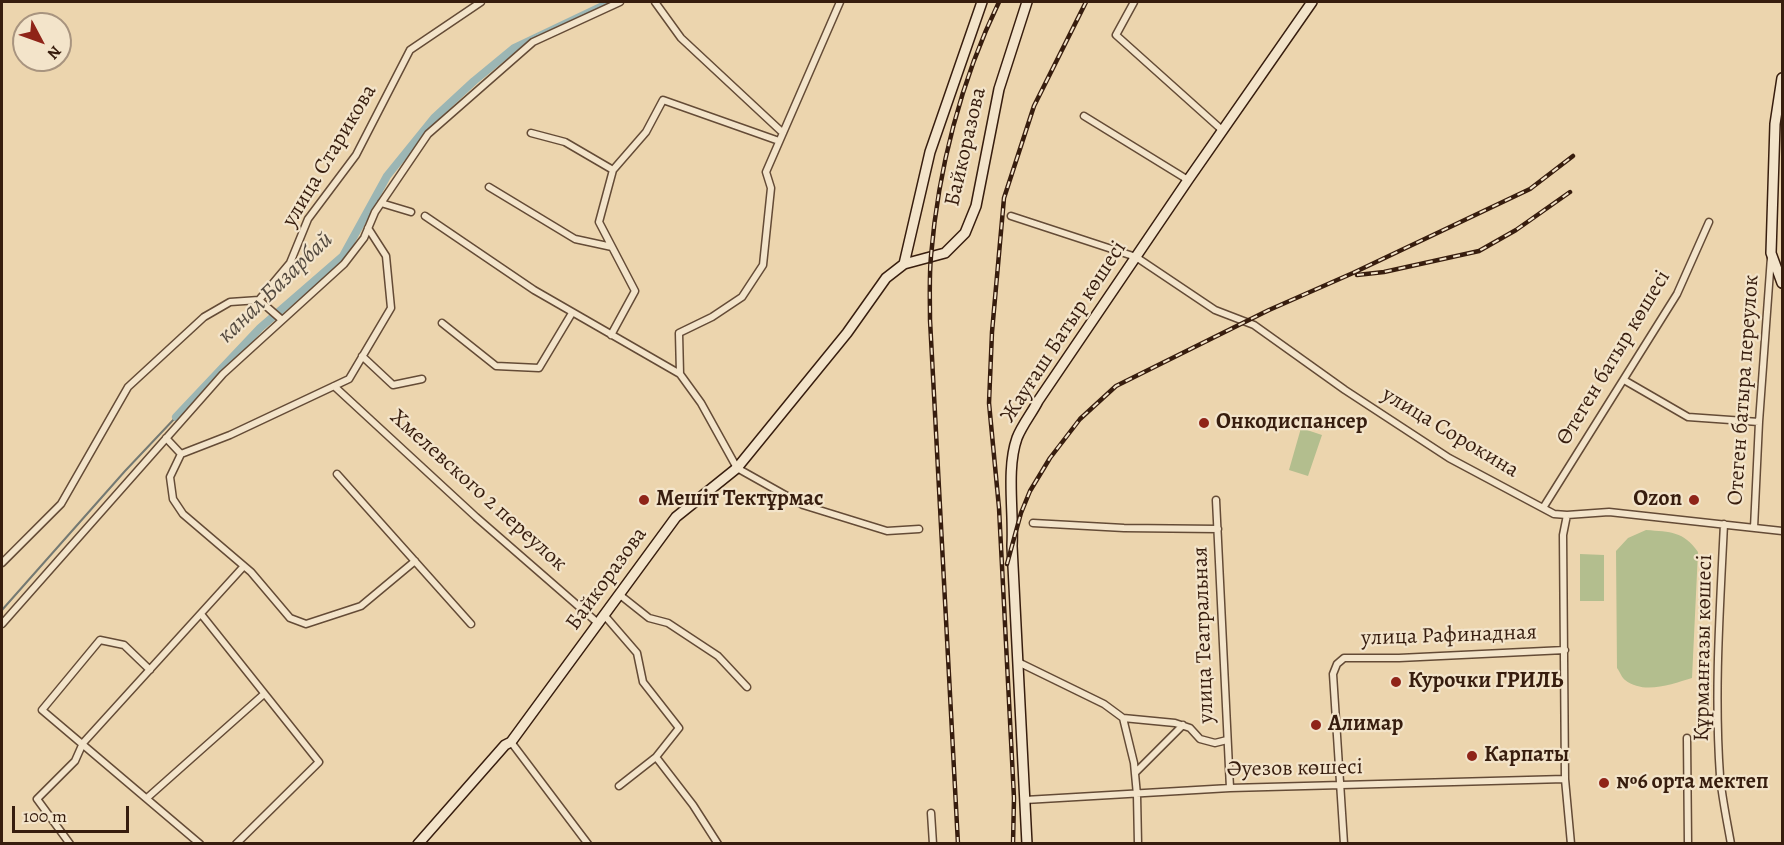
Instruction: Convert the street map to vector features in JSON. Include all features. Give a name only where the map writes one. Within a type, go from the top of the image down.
[{"type":"street","name":"улица Старикова","points":[[261,302],[290,263],[308,219],[356,155],[410,51],[482,2]]},
{"type":"street","points":[[2,624],[224,374],[344,264],[364,238],[381,203],[428,134],[533,42],[620,2]]},
{"type":"street","points":[[656,2],[681,38],[783,134]]},
{"type":"street","points":[[680,374],[679,333],[712,317],[741,297],[763,265],[771,188],[766,172],[840,2]]},
{"type":"street","name":"Байкоразова","points":[[904,264],[930,152],[982,2]]},
{"type":"street","name":"Байкоразова","points":[[418,843],[505,745],[511,742],[676,518],[737,468],[847,333],[886,278],[904,264],[945,253],[965,233],[976,206],[999,89],[1027,2]]},
{"type":"street","points":[[1134,2],[1116,35],[1222,130]]},
{"type":"street","name":"Жауғаш Батыр көшесі","points":[[1027,843],[1012,546],[1014,521],[1011,478],[1017,438],[1038,401],[1312,2]]},
{"type":"street","points":[[1782,78],[1775,124],[1771,254],[1782,283]]},
{"type":"street","points":[[611,335],[635,291],[599,222],[613,170],[646,132],[663,100],[779,141]]},
{"type":"street","points":[[1084,116],[1188,180]]},
{"type":"street","points":[[531,133],[565,142],[613,170]]},
{"type":"street","points":[[489,187],[575,239],[612,248]]},
{"type":"street","points":[[381,203],[411,212]]},
{"type":"street","points":[[425,216],[572,314],[680,374],[701,403],[737,468],[803,505],[887,531],[919,529]]},
{"type":"street","name":"улица Сорокина","points":[[1011,216],[1136,257],[1215,310],[1254,326],[1345,390],[1449,458],[1554,514],[1609,512],[1782,531]]},
{"type":"street","name":"Өтеген батыр көшесі","points":[[1543,508],[1677,294],[1709,222]]},
{"type":"street","points":[[368,228],[387,255],[391,308],[349,379],[230,435],[182,454],[170,477],[173,499],[183,514],[244,566],[290,618],[306,624],[361,606],[415,561]]},
{"type":"street","name":"Отеген батыра переулок","points":[[1754,528],[1771,254]]},
{"type":"street","points":[[2,563],[61,504],[128,387],[204,317],[230,302],[261,302],[282,320]]},
{"type":"street","points":[[441,323],[496,366],[539,368],[572,314]]},
{"type":"street","points":[[362,356],[393,386],[422,379]]},
{"type":"street","points":[[1624,380],[1688,417],[1759,422]]},
{"type":"street","name":"Хмелевского 2 переулок","points":[[334,386],[476,517],[602,620],[637,653],[643,682],[679,728],[656,757]]},
{"type":"street","points":[[165,438],[182,454]]},
{"type":"street","points":[[338,474],[471,624]]},
{"type":"street","name":"улица Театральная","points":[[1216,500],[1230,788]]},
{"type":"street","points":[[1567,515],[1563,535],[1565,779],[1571,843]]},
{"type":"street","name":"улица Театральная","points":[[1033,523],[1124,528],[1218,529]]},
{"type":"street","name":"Құрманғазы көшесі","points":[[1724,524],[1719,681],[1720,777],[1731,843]]},
{"type":"street","points":[[70,843],[37,799],[75,761],[83,743],[244,566]]},
{"type":"street","points":[[620,595],[649,618],[668,623],[718,656],[747,687]]},
{"type":"street","points":[[201,614],[319,762],[236,843]]},
{"type":"street","points":[[150,670],[124,645],[100,640],[42,710],[200,843]]},
{"type":"street","name":"улица Рафинадная","points":[[1344,843],[1332,674],[1337,664],[1344,658],[1400,658],[1565,650]]},
{"type":"street","name":"улица Театральная","points":[[1018,662],[1104,704],[1123,718],[1175,723],[1190,728],[1200,739],[1215,743],[1227,740]]},
{"type":"street","points":[[147,798],[264,694]]},
{"type":"street","points":[[1123,718],[1135,773],[1137,843]]},
{"type":"street","points":[[1135,773],[1183,726]]},
{"type":"street","points":[[1687,738],[1688,843]]},
{"type":"street","points":[[511,742],[588,843]]},
{"type":"street","points":[[619,786],[656,757],[693,805],[718,843]]},
{"type":"street","name":"Әуезов көшесі","points":[[1025,800],[1230,788],[1565,779]]},
{"type":"street","points":[[931,813],[933,843]]},
{"type":"green space","points":[[1301,428],[1322,435],[1308,476],[1289,470]]},
{"type":"green space","points":[[1646,530],[1663,531],[1682,536],[1698,552],[1692,678],[1649,688],[1625,680],[1617,668],[1616,551],[1628,538]]},
{"type":"green space","points":[[1580,554],[1604,555],[1604,601],[1580,601]]},
{"type":"waterway","name":"канал Базарбай","points":[[176,417],[260,328],[343,256],[387,176],[434,118],[514,48],[611,2]]},
{"type":"waterway","points":[[2,610],[176,417]]},
{"type":"railway","points":[[958,844],[930,320],[930,264],[939,191],[953,126],[973,63],[999,2]]},
{"type":"railway","points":[[1013,844],[1014,798],[999,508],[989,403],[992,332],[1004,198],[1034,106],[1086,2]]},
{"type":"railway","points":[[1007,564],[1021,513],[1030,491],[1050,458],[1080,419],[1116,386],[1269,310],[1530,189],[1573,156]]},
{"type":"railway","points":[[1357,275],[1384,272],[1479,251],[1516,230],[1570,192]]},
{"type":"place","name":"Онкодиспансер","points":[[1204,423]]},
{"type":"place","name":"Мешіт Тектұрмас","points":[[644,500]]},
{"type":"place","name":"Ozon","points":[[1694,500]]},
{"type":"place","name":"Курочки ГРИЛЬ","points":[[1396,682]]},
{"type":"place","name":"Алимар","points":[[1316,725]]},
{"type":"place","name":"Карпаты","points":[[1472,756]]},
{"type":"place","name":"№6 орта мектеп","points":[[1604,783]]}]
